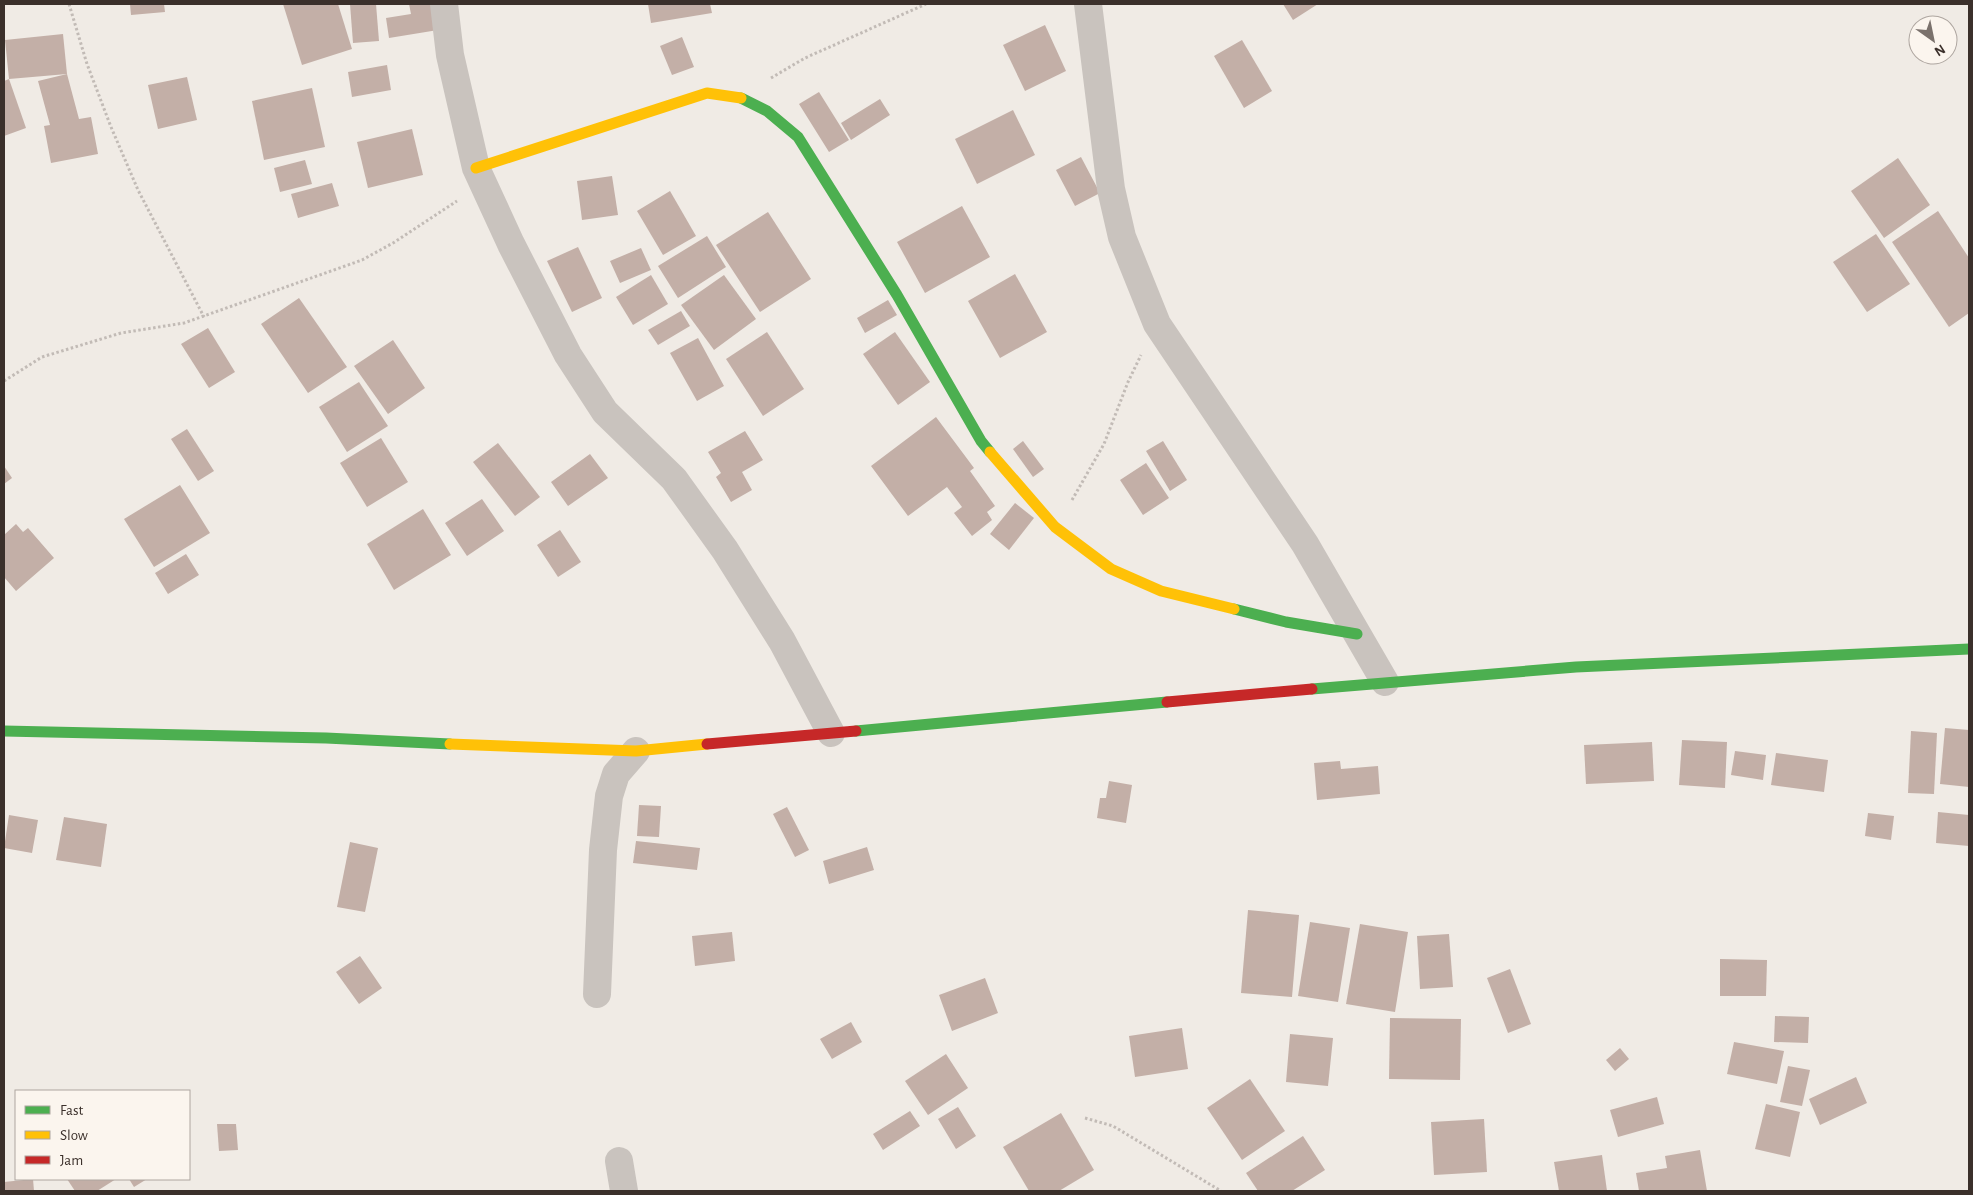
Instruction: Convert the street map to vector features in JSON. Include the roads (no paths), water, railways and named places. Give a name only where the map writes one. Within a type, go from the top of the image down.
[{"type":"street","points":[[444,4],[450,55],[479,176],[573,363],[605,412],[674,479],[725,550],[782,640],[831,733]]},
{"type":"street","points":[[1088,4],[1111,189],[1122,237],[1157,324],[1305,544],[1385,682]]},
{"type":"street","points":[[479,176],[707,93],[740,97],[767,111],[798,137],[897,296],[980,441],[1054,528],[1111,569],[1161,591],[1286,622],[1357,634]]},
{"type":"street","points":[[4,731],[326,738],[539,749],[636,751],[1385,682],[1576,668],[1969,649]]},
{"type":"street","points":[[597,994],[603,850],[609,796],[616,774],[636,751]]},
{"type":"street","points":[[619,1161],[624,1191]]}]
